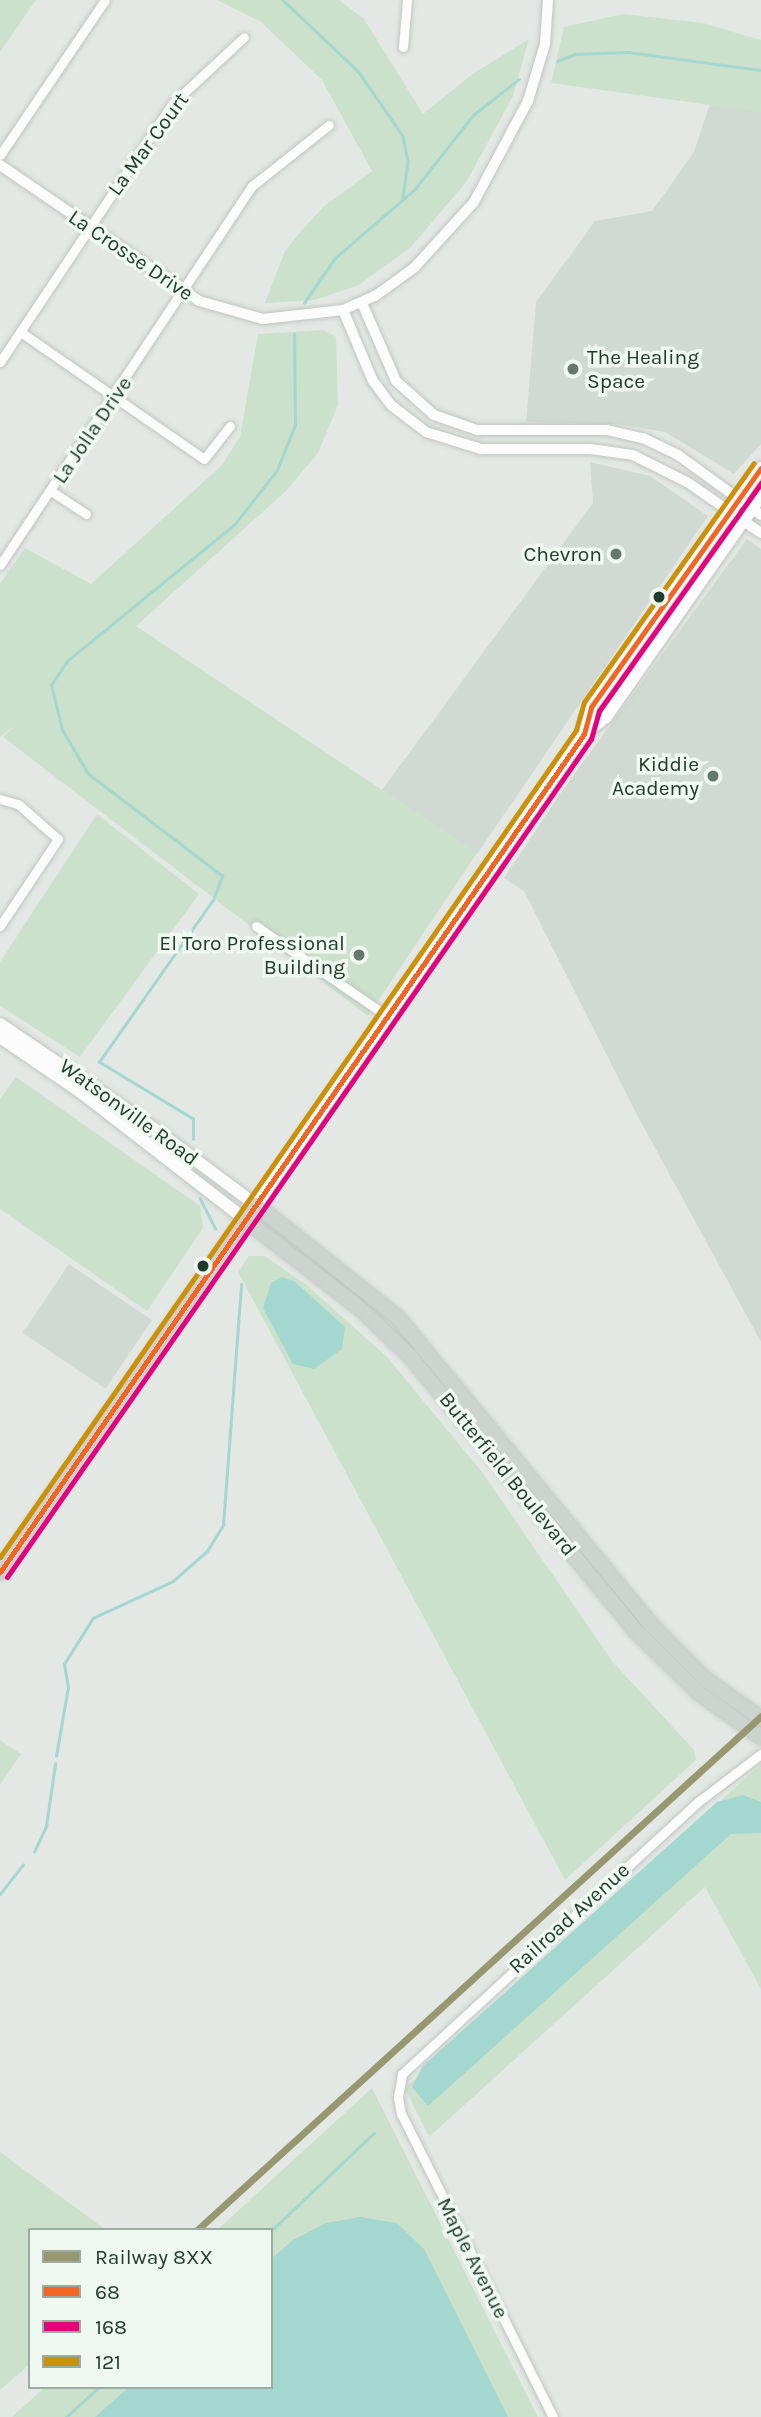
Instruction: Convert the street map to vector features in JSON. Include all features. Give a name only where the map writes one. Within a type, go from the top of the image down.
[{"type":"main road","points":[[584,734],[591,707],[761,468]]},
{"type":"main road","points":[[0,1572],[584,734],[606,717],[743,521],[757,511],[761,496]]},
{"type":"main road","name":"Watsonville Road","points":[[0,1024],[142,1120],[256,1205]]},
{"type":"main road","name":"Watsonville Road","points":[[0,1037],[82,1093],[246,1220]]},
{"type":"main road","name":"Butterfield Boulevard","points":[[256,1205],[398,1318],[650,1624],[722,1702],[761,1719]]},
{"type":"main road","name":"Butterfield Boulevard","points":[[246,1220],[353,1303],[411,1357],[638,1633],[761,1737]]},
{"type":"street","points":[[0,155],[105,0]]},
{"type":"street","points":[[402,47],[407,0]]},
{"type":"street","name":"La Crosse Drive","points":[[0,164],[182,293],[214,307],[263,319],[343,310],[362,303],[396,282],[428,254],[490,176],[518,124],[539,68],[548,0]]},
{"type":"street","name":"La Mar Court","points":[[0,362],[172,104],[244,37]]},
{"type":"street","name":"La Jolla Drive","points":[[0,565],[116,396],[251,186],[329,125]]},
{"type":"street","points":[[362,303],[396,381],[434,415],[477,430],[624,433],[678,454],[757,511]]},
{"type":"street","points":[[343,310],[373,381],[391,405],[426,432],[481,449],[590,449],[633,455],[661,466],[761,533]]},
{"type":"street","points":[[22,332],[204,459],[230,426]]},
{"type":"street","points":[[51,491],[86,514]]},
{"type":"street","points":[[0,800],[18,804],[58,839],[0,926]]},
{"type":"street","points":[[256,926],[387,1016]]},
{"type":"street","name":"Railroad Avenue","points":[[398,2097],[402,2074],[416,2057],[699,1801],[761,1754]]},
{"type":"street","name":"Maple Avenue","points":[[398,2097],[410,2133],[553,2417]]},
{"type":"shaded area","points":[[711,100],[761,112],[761,444],[734,474],[665,432],[616,424],[526,422],[536,302],[595,221],[652,211],[694,152]]},
{"type":"shaded area","points":[[590,462],[650,476],[708,516],[477,854],[382,790],[593,503]]},
{"type":"shaded area","points":[[747,539],[761,549],[761,1342],[636,1113],[524,891],[504,878],[562,791]]},
{"type":"shaded area","points":[[69,1264],[152,1320],[105,1389],[23,1333]]},
{"type":"green space","points":[[0,0],[36,0],[0,52]]},
{"type":"green space","points":[[217,0],[339,0],[364,19],[423,114],[471,75],[529,39],[513,96],[467,181],[411,247],[359,285],[315,300],[265,303],[285,251],[302,230],[324,206],[372,171],[322,80],[261,22]]},
{"type":"green space","points":[[623,14],[703,23],[761,40],[761,112],[551,83],[564,27]]},
{"type":"green space","points":[[323,330],[336,337],[338,405],[318,453],[286,491],[136,626],[477,853],[368,1016],[3,737],[14,726],[0,737],[0,584],[25,548],[91,584],[222,465],[240,437],[258,334]]},
{"type":"green space","points":[[97,814],[199,894],[80,1057],[0,1006],[0,962]]},
{"type":"green space","points":[[16,1077],[200,1206],[203,1228],[147,1311],[0,1209],[0,1099]]},
{"type":"green space","points":[[249,1256],[265,1256],[308,1286],[387,1357],[482,1472],[612,1661],[694,1750],[696,1760],[565,1880],[238,1272]]},
{"type":"green space","points":[[0,1740],[21,1754],[0,1785]]},
{"type":"green space","points":[[761,1764],[761,1989],[705,1887],[429,2137],[405,2088]]},
{"type":"green space","points":[[372,2088],[538,2417],[12,2417],[43,2389],[273,2389],[273,2228],[219,2228]]},
{"type":"green space","points":[[0,2152],[103,2228],[28,2228],[28,2366],[0,2390]]},
{"type":"water","points":[[282,1277],[294,1281],[345,1327],[342,1349],[314,1369],[293,1364],[263,1308],[271,1283]]},
{"type":"water","points":[[743,1795],[761,1802],[761,1833],[731,1834],[428,2106],[412,2087],[423,2066],[717,1802]]},
{"type":"water","points":[[360,2217],[397,2223],[424,2249],[508,2417],[95,2417],[127,2389],[273,2389],[273,2257],[293,2240],[326,2223]]},
{"type":"waterway","points":[[283,0],[358,71],[403,136],[408,162],[403,197]]},
{"type":"waterway","points":[[557,61],[575,54],[628,52],[761,70]]},
{"type":"waterway","points":[[304,303],[335,258],[415,189],[473,115],[519,79]]},
{"type":"waterway","points":[[193,1139],[193,1119],[99,1062],[213,900],[222,876],[88,774],[62,730],[51,685],[67,661],[235,524],[277,470],[295,425],[294,334]]},
{"type":"waterway","points":[[200,1198],[215,1228]]},
{"type":"waterway","points":[[56,1756],[68,1687],[64,1664],[93,1618],[173,1581],[207,1551],[223,1525],[241,1285]]},
{"type":"waterway","points":[[34,1852],[46,1826],[55,1764]]},
{"type":"waterway","points":[[0,1894],[23,1865]]},
{"type":"waterway","points":[[273,2229],[374,2133]]},
{"type":"waterway","points":[[66,2417],[97,2389]]},
{"type":"rail line","name":"8XX","points":[[199,2228],[761,1716]]},
{"type":"transit line","name":"121","points":[[0,1557],[576,730],[584,702],[754,463]]},
{"type":"transit line","name":"68","points":[[0,1572],[584,734],[591,707],[761,468]]},
{"type":"transit line","name":"168","points":[[7,1577],[591,739],[599,711],[761,483]]},
{"type":"place","name":"The Healing Space","points":[[573,369]]},
{"type":"place","name":"Chevron","points":[[616,554]]},
{"type":"place","name":"Kiddie Academy","points":[[713,776]]},
{"type":"place","name":"El Toro Professional Building","points":[[359,955]]}]
